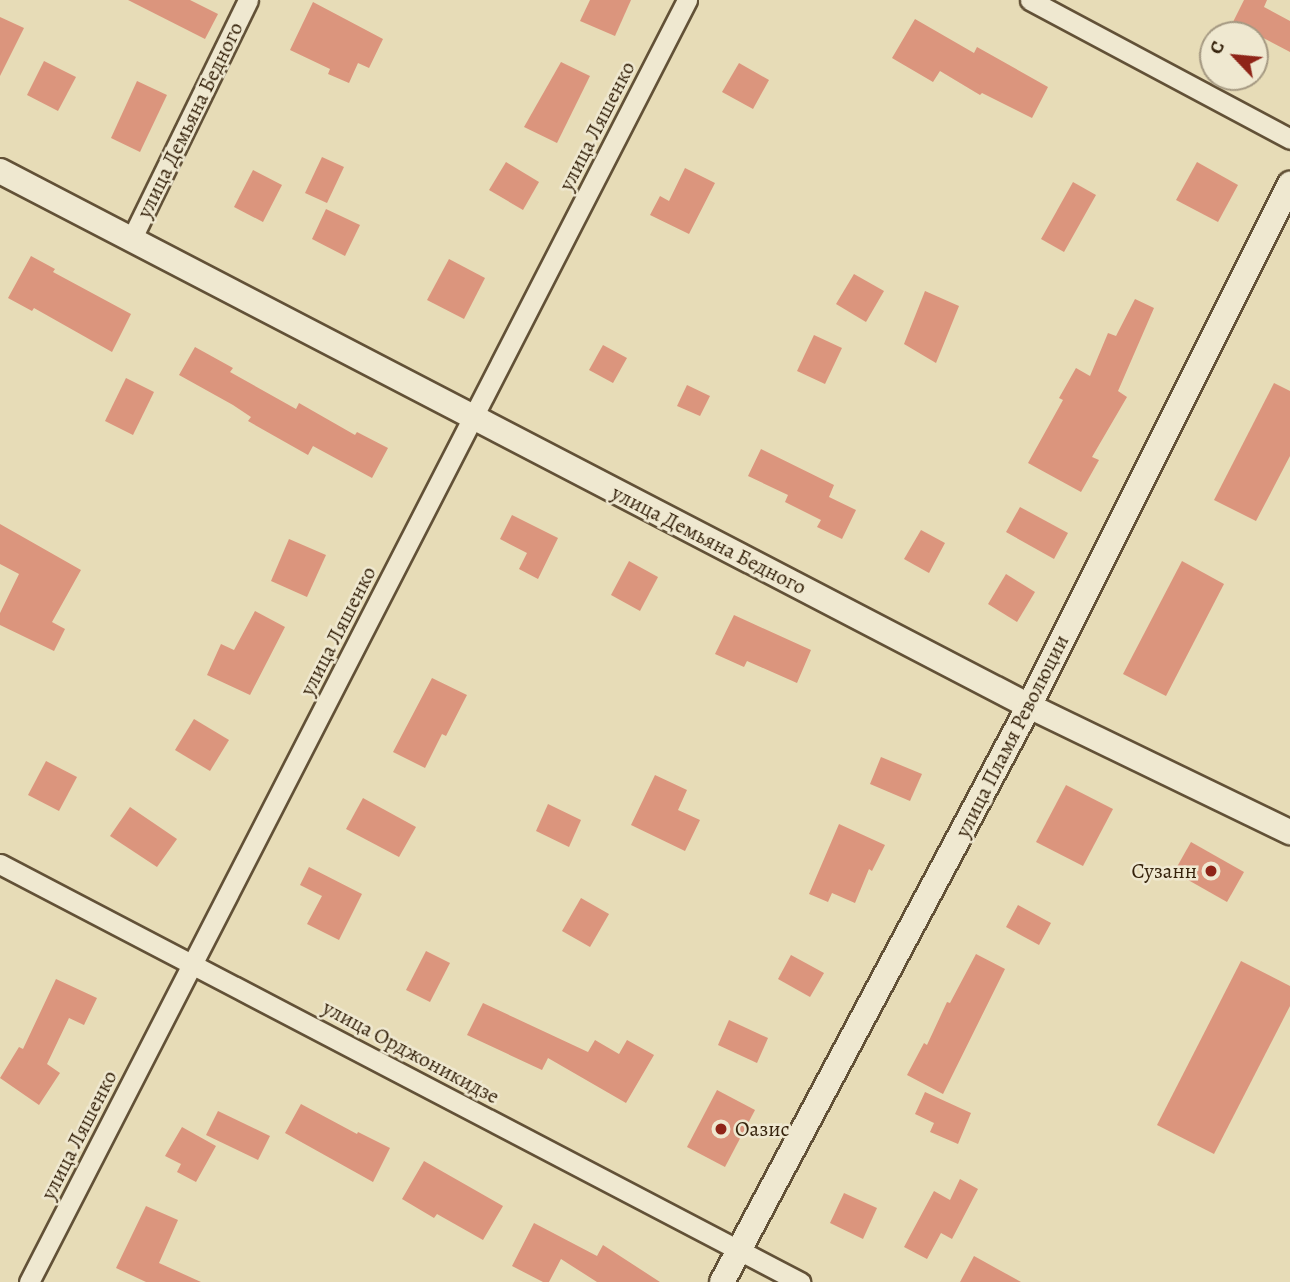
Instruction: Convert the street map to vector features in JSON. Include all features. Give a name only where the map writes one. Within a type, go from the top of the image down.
[{"type":"street","name":"улица Демьяна Бедного","points":[[131,240],[248,0]]},
{"type":"street","name":"улица Ляшенко","points":[[29,1282],[687,0]]},
{"type":"street","points":[[1030,0],[1290,138]]},
{"type":"street","name":"улица Демьяна Бедного","points":[[0,172],[1029,706],[1290,832]]},
{"type":"street","name":"улица Пламя Революции","points":[[722,1282],[1029,706],[1290,184]]},
{"type":"street","name":"улица Орджоникидзе","points":[[0,864],[800,1282]]},
{"type":"building","points":[[128,0],[190,0],[218,14],[205,39]]},
{"type":"building","points":[[590,0],[631,0],[615,36],[580,21]]},
{"type":"building","points":[[1244,0],[1267,0],[1264,7],[1290,21],[1290,52],[1269,41],[1269,21],[1234,21]]},
{"type":"building","points":[[313,2],[383,39],[369,68],[358,63],[349,83],[328,74],[330,69],[290,50]]},
{"type":"building","points":[[0,17],[24,28],[0,76]]},
{"type":"building","points":[[915,19],[974,53],[977,47],[1048,87],[1032,118],[982,93],[980,95],[940,71],[933,82],[892,58]]},
{"type":"building","points":[[44,61],[76,77],[58,111],[27,95]]},
{"type":"building","points":[[561,62],[590,76],[557,143],[524,127]]},
{"type":"building","points":[[739,63],[769,80],[753,109],[722,92]]},
{"type":"building","points":[[137,81],[167,95],[140,152],[111,138]]},
{"type":"building","points":[[322,157],[344,167],[327,203],[305,193]]},
{"type":"building","points":[[506,162],[539,182],[523,210],[489,190]]},
{"type":"building","points":[[1197,162],[1238,185],[1218,222],[1176,200]]},
{"type":"building","points":[[685,168],[715,183],[689,234],[650,215],[660,196],[669,201]]},
{"type":"building","points":[[253,170],[282,185],[263,222],[234,207]]},
{"type":"building","points":[[1073,182],[1096,195],[1064,252],[1041,239]]},
{"type":"building","points":[[326,209],[360,225],[345,256],[312,239]]},
{"type":"building","points":[[31,256],[55,269],[53,272],[131,314],[112,352],[34,308],[32,311],[8,298]]},
{"type":"building","points":[[449,259],[485,278],[464,319],[427,300]]},
{"type":"building","points":[[854,274],[884,291],[866,322],[836,304]]},
{"type":"building","points":[[925,291],[959,306],[936,363],[904,344]]},
{"type":"building","points":[[1135,299],[1154,308],[1118,391],[1127,397],[1092,457],[1099,460],[1081,492],[1028,463],[1063,400],[1059,398],[1076,368],[1090,376],[1108,333],[1116,336]]},
{"type":"building","points":[[814,335],[842,348],[825,384],[797,371]]},
{"type":"building","points":[[603,345],[627,358],[613,383],[589,370]]},
{"type":"building","points":[[195,347],[233,368],[230,372],[296,409],[299,403],[355,435],[357,432],[388,448],[372,478],[313,446],[308,455],[248,421],[251,417],[233,405],[179,375]]},
{"type":"building","points":[[126,378],[154,392],[133,435],[105,421]]},
{"type":"building","points":[[1274,383],[1290,391],[1290,456],[1256,521],[1214,500]]},
{"type":"building","points":[[687,385],[710,396],[700,416],[677,406]]},
{"type":"building","points":[[761,449],[834,485],[829,497],[856,510],[842,539],[817,527],[821,520],[785,502],[788,495],[748,476]]},
{"type":"building","points":[[1020,507],[1068,533],[1054,559],[1006,532]]},
{"type":"building","points":[[512,515],[558,538],[538,579],[519,569],[527,553],[500,539]]},
{"type":"building","points":[[0,524],[81,570],[52,622],[65,629],[54,651],[0,625],[0,613],[19,574],[0,564]]},
{"type":"building","points":[[921,530],[945,543],[929,573],[904,559]]},
{"type":"building","points":[[289,539],[326,555],[307,597],[271,581]]},
{"type":"building","points":[[629,561],[658,577],[640,611],[611,595]]},
{"type":"building","points":[[1182,561],[1224,584],[1166,696],[1123,674]]},
{"type":"building","points":[[1006,574],[1035,592],[1017,622],[988,604]]},
{"type":"building","points":[[255,611],[285,627],[250,695],[207,675],[221,644],[234,650]]},
{"type":"building","points":[[734,615],[811,650],[797,683],[747,661],[744,667],[715,654]]},
{"type":"building","points":[[432,678],[467,695],[446,736],[442,734],[425,768],[393,752]]},
{"type":"building","points":[[194,719],[229,740],[210,771],[175,750]]},
{"type":"building","points":[[881,757],[922,774],[910,801],[870,784]]},
{"type":"building","points":[[46,761],[77,777],[59,811],[28,795]]},
{"type":"building","points":[[655,775],[687,790],[678,810],[700,820],[685,851],[631,825]]},
{"type":"building","points":[[1066,785],[1113,809],[1083,866],[1036,842]]},
{"type":"building","points":[[363,798],[416,827],[399,857],[346,829]]},
{"type":"building","points":[[548,804],[581,820],[569,847],[536,831]]},
{"type":"building","points":[[130,807],[177,839],[157,867],[110,836]]},
{"type":"building","points":[[839,824],[885,845],[872,871],[869,869],[855,903],[832,893],[828,902],[809,894]]},
{"type":"building","points":[[1191,842],[1244,872],[1227,902],[1174,872]]},
{"type":"building","points":[[309,867],[362,894],[339,940],[307,924],[322,896],[300,885]]},
{"type":"building","points":[[581,898],[609,914],[590,947],[562,931]]},
{"type":"building","points":[[1018,905],[1051,923],[1039,945],[1006,927]]},
{"type":"building","points":[[426,951],[450,963],[430,1002],[406,990]]},
{"type":"building","points":[[976,954],[1005,969],[943,1094],[907,1075],[924,1043],[927,1045],[947,1002],[950,1003]]},
{"type":"building","points":[[791,955],[824,973],[810,997],[778,979]]},
{"type":"building","points":[[1241,961],[1290,986],[1290,1006],[1214,1154],[1157,1125]]},
{"type":"building","points":[[56,979],[97,998],[84,1025],[69,1018],[47,1064],[60,1073],[39,1105],[0,1078],[19,1047],[23,1049]]},
{"type":"building","points":[[483,1003],[588,1052],[595,1040],[619,1054],[627,1040],[654,1055],[626,1103],[548,1058],[542,1070],[467,1035]]},
{"type":"building","points":[[729,1020],[768,1038],[757,1063],[718,1045]]},
{"type":"building","name":"Оазис","points":[[717,1090],[755,1110],[725,1167],[687,1147]]},
{"type":"building","points":[[925,1092],[971,1113],[958,1144],[930,1132],[934,1123],[915,1114]]},
{"type":"building","points":[[301,1104],[390,1148],[373,1182],[285,1133]]},
{"type":"building","points":[[218,1111],[270,1136],[258,1160],[206,1135]]},
{"type":"building","points":[[182,1127],[216,1146],[196,1182],[177,1172],[181,1164],[165,1156]]},
{"type":"building","points":[[424,1161],[503,1206],[483,1240],[437,1214],[434,1218],[402,1199]]},
{"type":"building","points":[[960,1179],[978,1189],[952,1239],[941,1233],[927,1259],[904,1247],[934,1191],[950,1200]]},
{"type":"building","points":[[844,1193],[877,1208],[863,1239],[830,1223]]},
{"type":"building","points":[[146,1206],[178,1220],[159,1263],[201,1282],[146,1282],[116,1268]]},
{"type":"building","points":[[534,1223],[597,1256],[603,1245],[660,1282],[597,1282],[561,1259],[549,1282],[543,1282],[512,1266]]},
{"type":"building","points":[[974,1256],[1021,1282],[960,1282]]},
{"type":"place","name":"Сузанн","points":[[1211,871]]},
{"type":"place","name":"Оазис","points":[[721,1129]]}]
